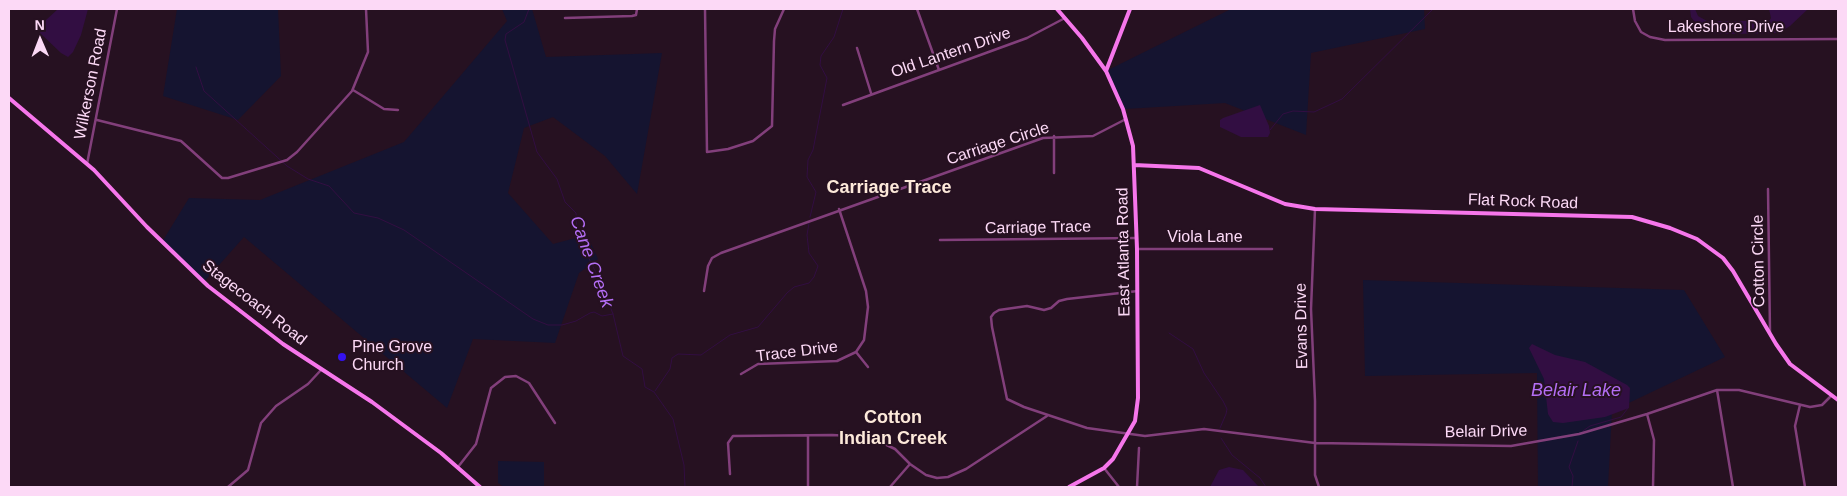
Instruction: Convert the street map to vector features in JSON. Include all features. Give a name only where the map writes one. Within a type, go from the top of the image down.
[{"type":"street","name":"Wilkerson Road","points":[[87,164],[117,9]]},
{"type":"street","points":[[97,120],[181,141],[222,178],[228,178],[290,159],[353,90],[368,52],[366,9]]},
{"type":"street","points":[[566,18],[632,16],[636,15],[637,9]]},
{"type":"street","points":[[705,9],[707,152],[728,149],[753,141],[772,126],[775,29],[784,9]]},
{"type":"street","points":[[917,9],[939,70]]},
{"type":"street","name":"East Atlanta Road","points":[[1057,9],[1106,71],[1126,119],[1134,166],[1137,238],[1138,398],[1135,421],[1113,459],[1104,468],[1069,487]]},
{"type":"street","points":[[1106,71],[1130,9]]},
{"type":"street","name":"Lakeshore Drive","points":[[1633,9],[1635,21],[1641,32],[1650,37],[1666,40],[1838,39]]},
{"type":"street","name":"Old Lantern Drive","points":[[843,105],[1027,38],[1065,18]]},
{"type":"street","points":[[857,48],[872,93]]},
{"type":"street","points":[[353,90],[384,109],[398,110]]},
{"type":"street","name":"Stagecoach Road","points":[[9,98],[87,164],[147,227],[208,286],[257,325],[321,370],[372,402],[458,467],[480,487]]},
{"type":"street","name":"Carriage Circle","points":[[704,291],[706,273],[712,258],[839,209],[1026,144],[1054,136],[1093,136],[1126,119]]},
{"type":"street","points":[[1054,136],[1054,173]]},
{"type":"street","name":"Flat Rock Road","points":[[1134,166],[1199,168],[1274,200],[1315,209],[1640,218],[1696,239],[1723,258],[1733,270],[1785,358],[1796,370],[1838,400]]},
{"type":"street","name":"Cotton Circle","points":[[1768,189],[1770,333]]},
{"type":"street","name":"Trace Drive","points":[[741,374],[758,364],[837,361],[856,352],[864,340],[868,307],[863,280],[839,209]]},
{"type":"street","name":"Evans Drive","points":[[1315,209],[1311,309],[1315,443],[1314,475],[1320,487]]},
{"type":"street","name":"Carriage Trace","points":[[940,240],[1137,238]]},
{"type":"street","name":"Viola Lane","points":[[1137,249],[1272,249]]},
{"type":"street","name":"Belair Drive","points":[[1138,291],[1067,299],[1059,301],[1051,308],[1044,310],[1027,306],[999,310],[994,313],[991,317],[992,327],[1004,395],[1010,401],[1047,416],[1087,428],[1129,434],[1163,435],[1204,429],[1315,443],[1511,446],[1579,434],[1647,414],[1717,390],[1739,390],[1800,405],[1819,407],[1831,396]]},
{"type":"street","points":[[856,352],[868,367]]},
{"type":"street","points":[[228,487],[248,470],[252,462],[256,437],[261,423],[276,406],[308,384],[321,370]]},
{"type":"street","points":[[458,467],[476,444],[491,388],[505,376],[516,376],[528,382],[554,423]]},
{"type":"street","points":[[1717,390],[1733,487]]},
{"type":"street","points":[[1800,405],[1796,426],[1805,487]]},
{"type":"street","points":[[1647,414],[1654,440],[1652,487]]},
{"type":"street","points":[[730,474],[728,442],[733,436],[808,436],[870,437],[895,449],[910,464],[931,478],[948,477],[966,469],[1047,416]]},
{"type":"street","points":[[808,436],[808,487]]},
{"type":"street","points":[[1137,487],[1138,448]]},
{"type":"street","points":[[890,487],[910,464]]},
{"type":"street","points":[[1104,468],[1119,487]]},
{"type":"shaded area","points":[[177,9],[278,9],[281,76],[238,120],[163,96]]},
{"type":"shaded area","points":[[502,9],[532,9],[546,57],[662,53],[637,194],[605,156],[553,117],[524,128],[508,193],[553,244],[587,235],[598,259],[579,273],[555,343],[473,339],[447,408],[244,237],[204,282],[162,242],[189,198],[260,200],[404,142],[507,21]]},
{"type":"shaded area","points":[[1231,9],[1424,9],[1425,29],[1311,53],[1306,135],[1225,103],[1125,109],[1106,71]]},
{"type":"shaded area","points":[[1363,280],[1684,290],[1725,357],[1612,411],[1608,487],[1538,487],[1537,373],[1365,376]]},
{"type":"shaded area","points":[[498,461],[544,462],[544,487],[504,487],[498,483]]},
{"type":"water","points":[[58,9],[88,9],[81,35],[73,52],[68,57],[61,53],[40,33],[46,20]]},
{"type":"water","points":[[1690,9],[1695,9],[1698,16],[1707,21],[1758,21],[1766,26],[1771,18],[1769,9],[1808,9],[1790,26],[1779,33],[1731,34],[1707,33],[1700,29],[1691,17]]},
{"type":"water","points":[[1260,105],[1269,126],[1270,133],[1268,137],[1241,137],[1220,127],[1220,120],[1223,118]]},
{"type":"water","name":"Belair Lake","points":[[1532,344],[1555,355],[1585,362],[1627,385],[1630,388],[1629,408],[1605,417],[1563,423],[1553,422],[1548,414],[1544,379],[1529,348]]},
{"type":"water","points":[[1229,467],[1243,470],[1259,487],[1210,487],[1219,470]]},
{"type":"waterway","name":"Cane Creek","points":[[529,9],[524,22],[506,34],[505,40],[537,152],[557,179],[565,202],[576,213],[577,234],[601,283],[613,314],[623,356],[642,369],[645,387],[654,392],[673,419],[684,465],[685,487]]},
{"type":"waterway","points":[[810,217],[816,192],[807,177],[808,160],[813,150],[827,78],[820,65],[821,56],[834,37],[843,9]]},
{"type":"waterway","points":[[1270,130],[1283,114],[1293,111],[1314,112],[1342,99],[1433,9]]},
{"type":"waterway","points":[[196,67],[204,91],[287,166],[308,179],[329,186],[354,213],[378,218],[404,230],[533,319],[548,325],[562,325],[576,321],[594,312],[602,316],[613,314]]},
{"type":"waterway","points":[[655,391],[670,369],[672,358],[678,354],[701,355],[730,335],[758,327],[787,293],[794,287],[809,283],[814,277],[818,266],[809,253],[807,235],[809,223]]},
{"type":"waterway","points":[[1169,333],[1193,349],[1204,373],[1223,401],[1227,409],[1220,428]]},
{"type":"waterway","points":[[1583,431],[1590,426],[1621,417],[1628,408]]},
{"type":"waterway","points":[[1221,438],[1232,455],[1260,478],[1266,487]]},
{"type":"waterway","points":[[1572,487],[1573,476],[1569,467],[1578,441]]},
{"type":"place","name":"Pine Grove Church","points":[[342,357]]},
{"type":"district","name":"Carriage Trace","points":[[889,188]]},
{"type":"district","name":"Cotton Indian Creek","points":[[893,428]]}]
